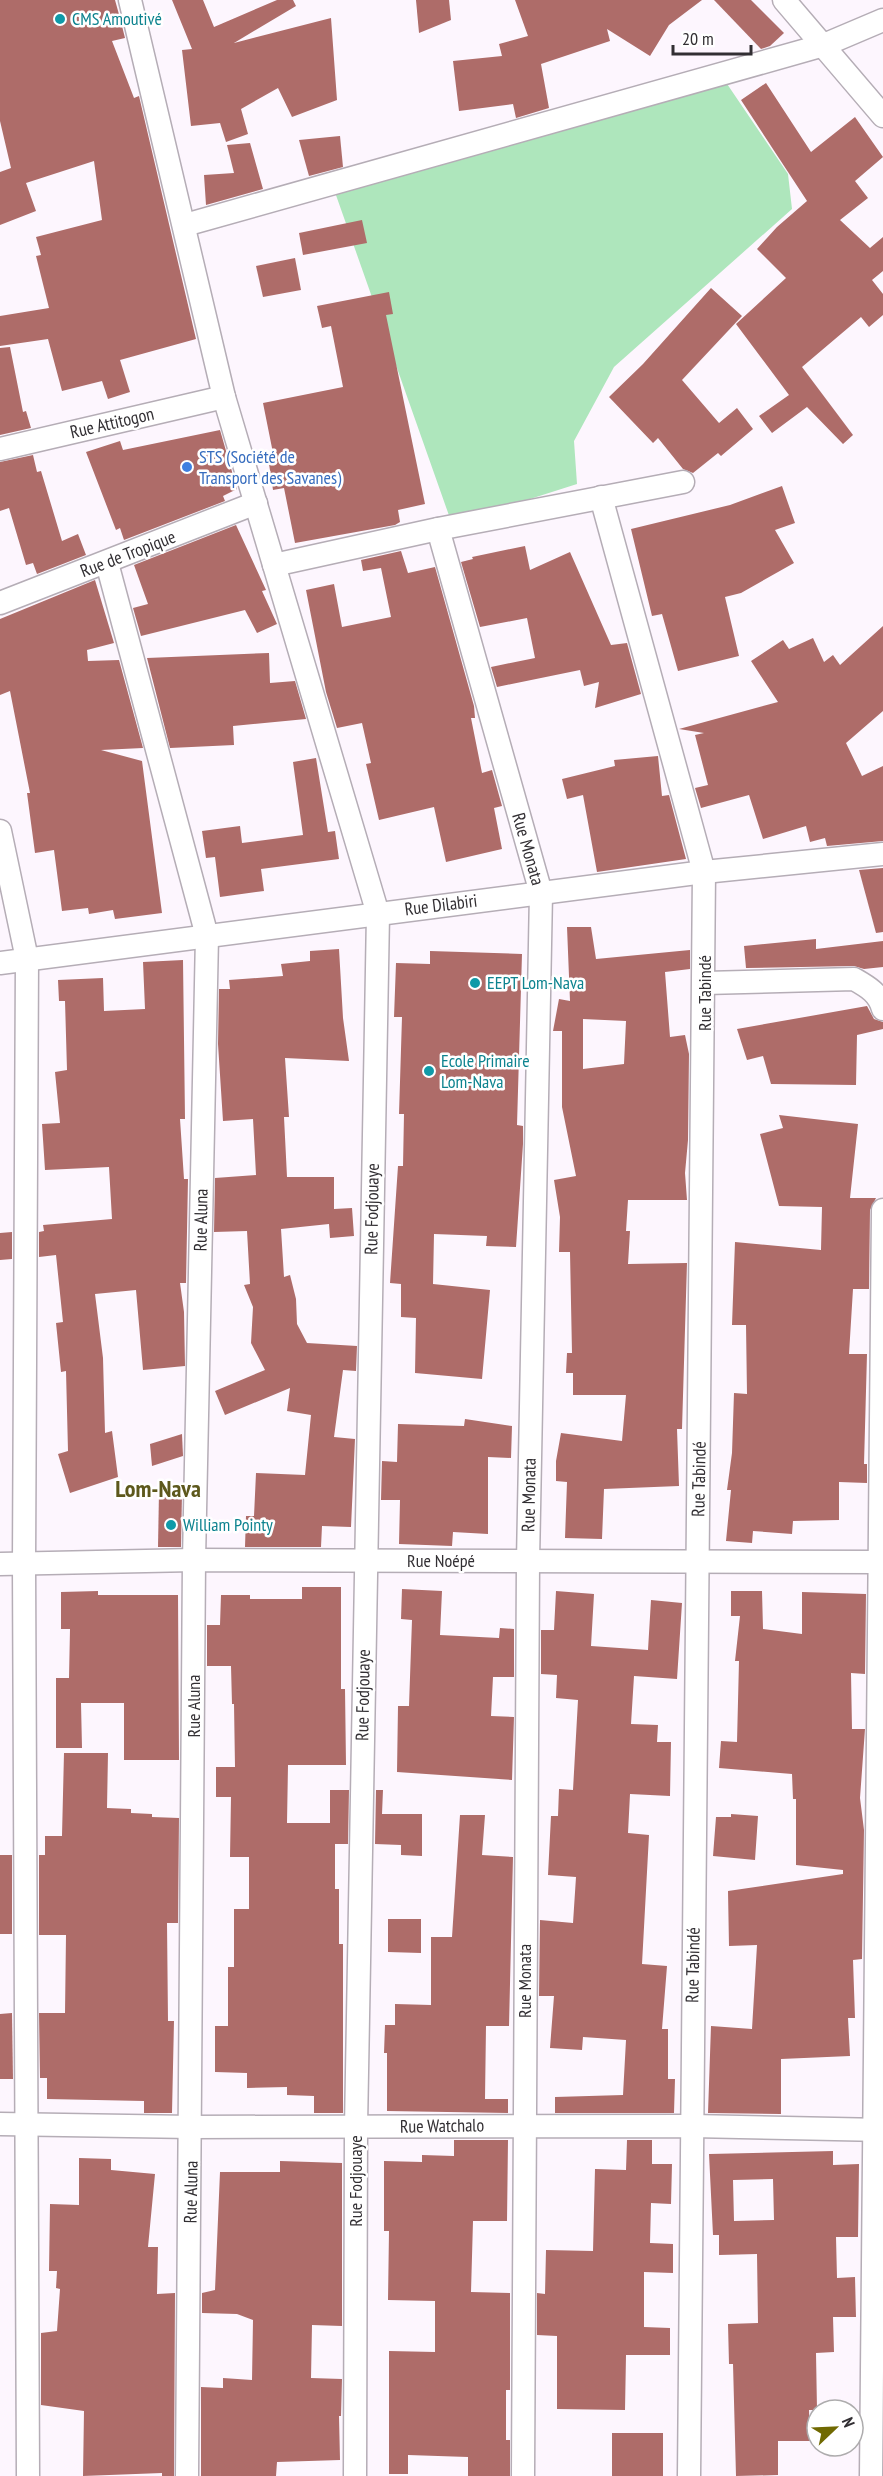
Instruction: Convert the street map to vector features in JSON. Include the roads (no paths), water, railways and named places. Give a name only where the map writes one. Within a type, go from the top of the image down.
[{"type":"street","name":"Rue Fodjouaye","points":[[130,0],[224,397],[378,914],[356,2127],[355,2476]]},
{"type":"street","points":[[784,0],[883,116]]},
{"type":"street","points":[[185,225],[824,45],[883,20]]},
{"type":"street","name":"Rue Attitogon","points":[[0,449],[224,397]]},
{"type":"street","points":[[274,565],[438,529],[683,482]]},
{"type":"street","name":"Rue Tabindé","points":[[601,497],[704,872],[705,983],[689,2476]]},
{"type":"street","name":"Rue de Tropique","points":[[0,603],[256,503]]},
{"type":"street","name":"Rue Monata","points":[[438,529],[541,893],[528,1561],[523,2476]]},
{"type":"street","name":"Rue Aluna","points":[[106,563],[207,936],[194,1560],[192,2127],[187,2476]]},
{"type":"street","points":[[0,831],[27,959],[24,1564],[28,2476]]},
{"type":"street","name":"Rue Dilabiri","points":[[0,963],[704,872],[883,854]]},
{"type":"street","points":[[705,983],[854,980],[870,988],[882,1004]]},
{"type":"street","points":[[871,2476],[880,2130],[883,1210]]},
{"type":"street","name":"Rue Noépé","points":[[0,1564],[194,1560],[881,1562]]},
{"type":"street","name":"Rue Watchalo","points":[[0,2124],[192,2127],[692,2126],[880,2130]]},
{"type":"place","name":"CMS Amoutivé","points":[[60,19]]},
{"type":"place","name":"STS (Société de Transport des Savanes)","points":[[187,467]]},
{"type":"place","name":"EEPT Lom-Nava","points":[[475,983]]},
{"type":"place","name":"Ecole Primaire Lom-Nava","points":[[429,1071]]},
{"type":"place","name":"William Pointy","points":[[171,1525]]},
{"type":"district","name":"Lom-Nava","points":[[158,1489]]}]
